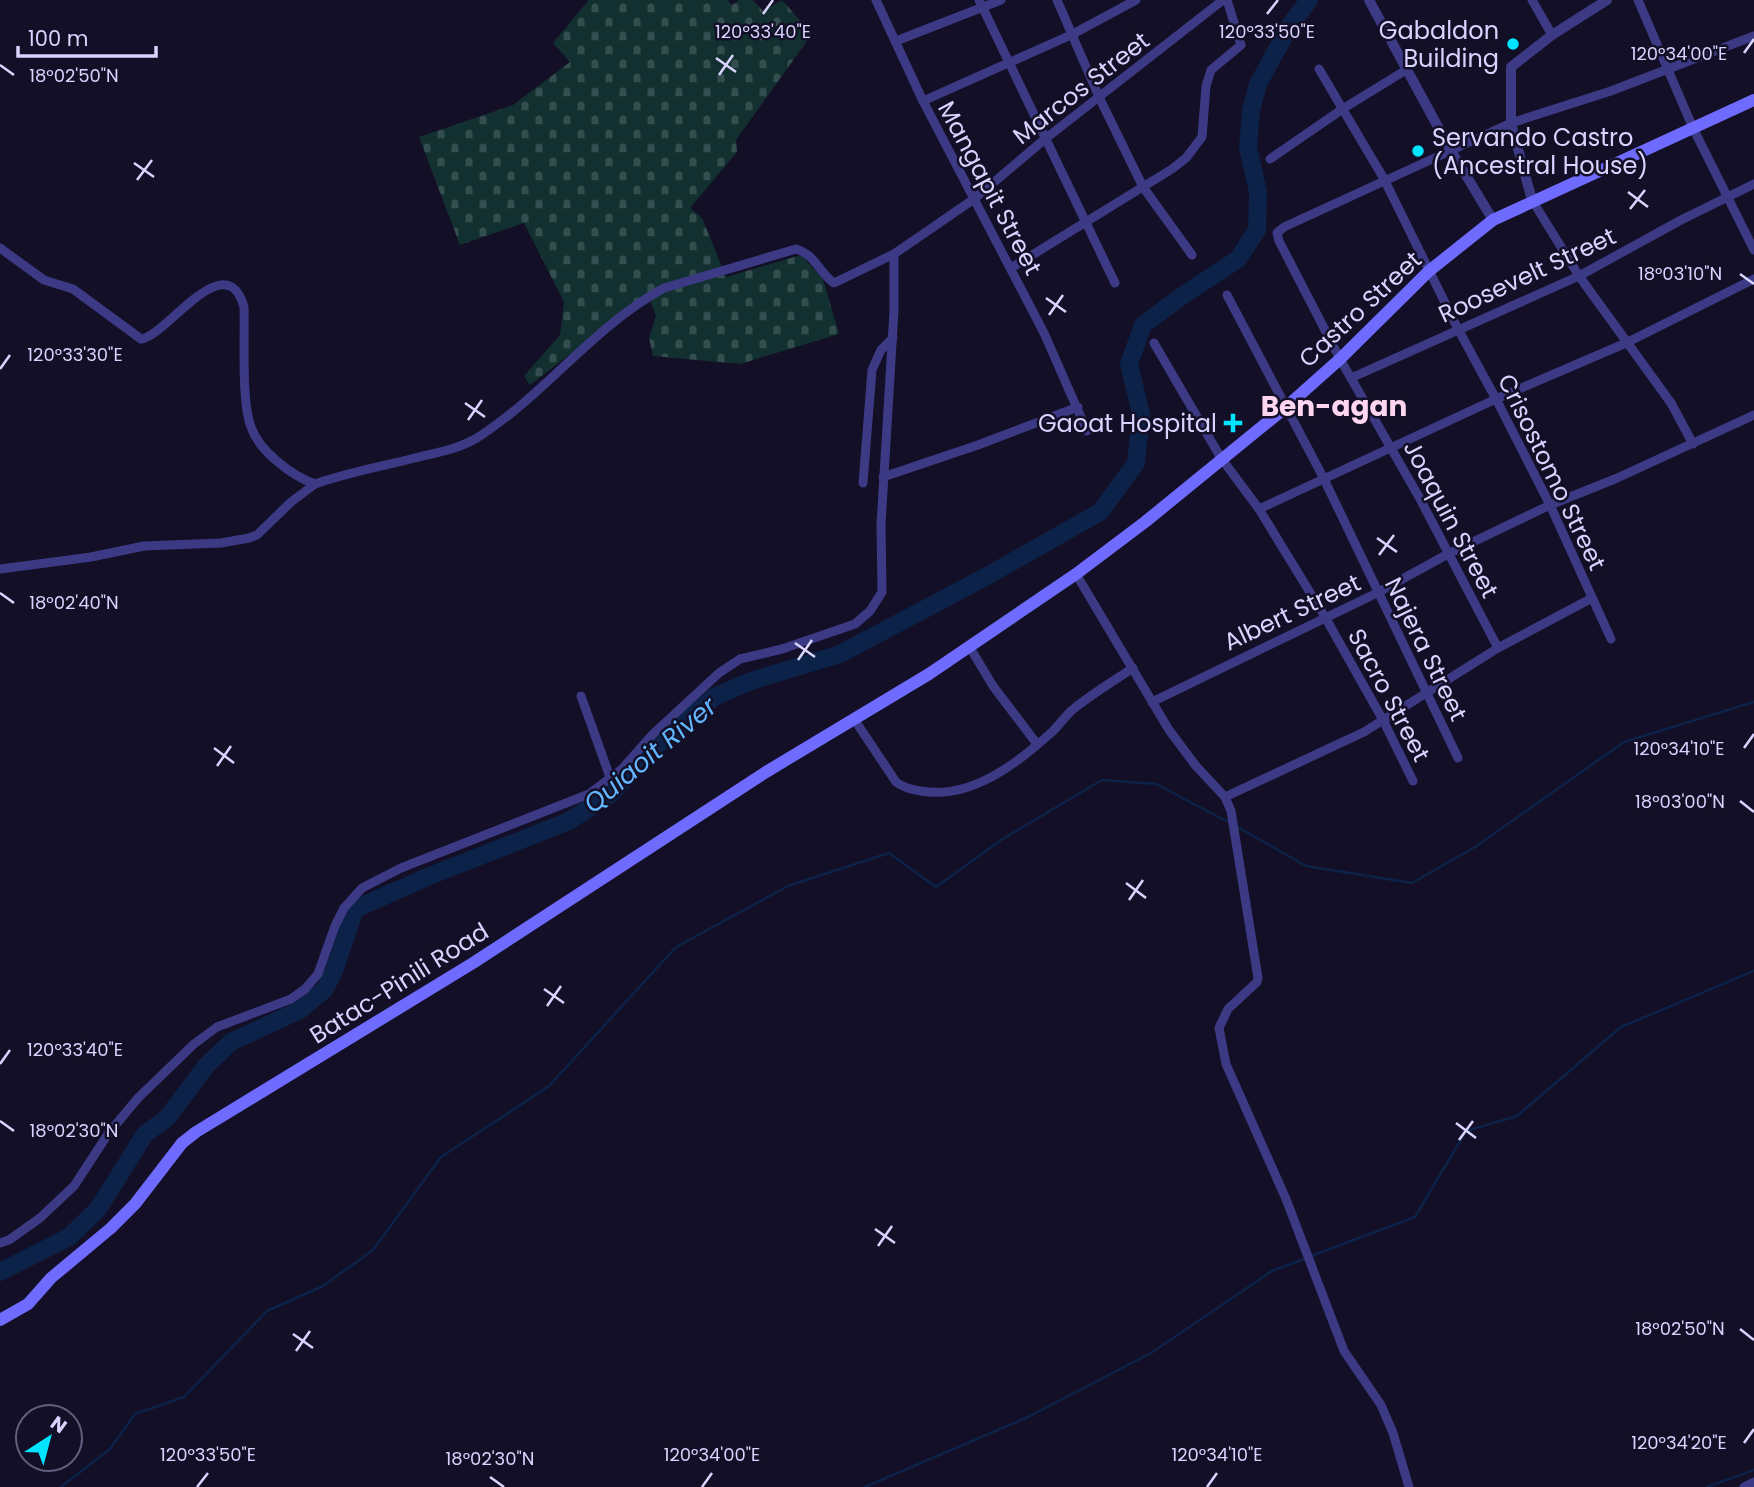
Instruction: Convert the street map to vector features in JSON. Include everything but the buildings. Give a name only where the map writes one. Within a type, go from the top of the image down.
[{"type":"main road","name":"Castro Street","points":[[854,719],[929,674],[1076,574],[1145,522],[1285,408],[1340,359],[1430,271],[1493,220],[1754,100]]},
{"type":"main road","name":"Batac-Pinili Road","points":[[0,1320],[28,1304],[51,1278],[111,1228],[135,1204],[182,1143],[196,1132],[473,963],[704,810],[854,719]]},
{"type":"street","name":"Mangapit Street","points":[[876,0],[923,101],[1011,268],[1078,407],[1087,432]]},
{"type":"street","points":[[896,41],[981,4],[1001,0]]},
{"type":"street","points":[[1058,0],[1099,97],[1143,187],[1192,255]]},
{"type":"street","points":[[923,101],[1071,35],[1136,0]]},
{"type":"street","points":[[1011,268],[1186,158],[1202,137],[1210,72],[1238,50],[1242,43],[1225,0]]},
{"type":"street","name":"Marcos Street","points":[[315,485],[333,478],[442,452],[480,436],[520,406],[591,340],[647,296],[664,288],[796,249],[804,251],[814,259],[834,283],[894,254],[974,199],[1045,139],[1225,0]]},
{"type":"street","points":[[1368,0],[1450,149],[1493,220]]},
{"type":"street","points":[[1532,0],[1552,35]]},
{"type":"street","points":[[1607,0],[1552,35],[1511,67],[1511,123],[1532,200],[1578,276],[1671,403],[1693,444]]},
{"type":"street","points":[[1638,0],[1693,128],[1754,250]]},
{"type":"street","points":[[981,4],[1007,63],[1115,283]]},
{"type":"street","points":[[1384,179],[1511,123],[1611,90],[1754,36]]},
{"type":"street","name":"Crisostomo Street","points":[[1225,797],[1349,741],[1498,648],[1592,598],[1550,505],[1458,330],[1384,179],[1320,69]]},
{"type":"street","points":[[1270,159],[1344,108],[1406,70]]},
{"type":"street","name":"Joaquin Street","points":[[1384,179],[1284,227],[1277,233],[1279,242],[1498,648]]},
{"type":"street","name":"Roosevelt Street","points":[[1351,378],[1578,276],[1754,184]]},
{"type":"street","points":[[0,248],[44,279],[73,289],[141,339],[154,334],[190,301],[210,290],[228,285],[235,288],[241,295],[244,307],[247,406],[251,429],[263,446],[285,468],[315,485]]},
{"type":"street","points":[[0,1243],[9,1240],[40,1218],[74,1186],[108,1134],[138,1098],[194,1044],[217,1027],[291,999],[306,989],[318,974],[344,908],[362,888],[401,868],[589,794],[611,780],[653,734],[719,673],[740,659],[782,649],[855,624],[870,611],[883,592],[883,477],[892,338],[894,254]]},
{"type":"street","points":[[1259,509],[1323,477],[1626,343],[1754,279]]},
{"type":"street","name":"Najera Street","points":[[1227,295],[1323,477],[1458,758]]},
{"type":"street","points":[[863,483],[872,370],[881,350],[892,338]]},
{"type":"street","name":"Sacro Street","points":[[1154,343],[1221,458],[1259,509],[1325,617],[1383,720],[1413,780]]},
{"type":"street","points":[[883,477],[1078,407]]},
{"type":"street","name":"Albert Street","points":[[1152,702],[1377,593],[1448,554],[1550,505],[1615,479],[1754,415]]},
{"type":"street","points":[[0,569],[91,557],[144,546],[221,543],[249,538],[257,535],[291,502],[315,485]]},
{"type":"street","points":[[1076,574],[1183,750],[1225,797],[1233,820],[1258,978],[1228,1009],[1219,1028],[1220,1042],[1226,1064],[1286,1199],[1344,1351],[1381,1405],[1393,1433],[1409,1487]]},
{"type":"street","points":[[1592,598],[1611,639]]},
{"type":"street","points":[[969,646],[993,686],[1037,744]]},
{"type":"street","points":[[854,719],[896,782],[905,788],[934,793],[958,789],[1002,771],[1037,744],[1089,697],[1133,668]]},
{"type":"street","points":[[581,696],[611,780]]},
{"type":"street","points":[[1744,1487],[1754,1482]]},
{"type":"green space","points":[[589,0],[728,0],[732,5],[739,0],[753,0],[763,11],[782,0],[812,34],[736,140],[737,152],[690,208],[702,218],[726,277],[801,255],[823,279],[839,334],[740,364],[653,356],[649,338],[656,316],[648,294],[530,385],[524,376],[560,335],[564,302],[524,223],[460,245],[419,137],[513,105],[570,62],[553,43]]},
{"type":"waterway","name":"Quiaoit River","points":[[0,1272],[69,1237],[98,1209],[145,1134],[167,1118],[206,1066],[231,1042],[300,1010],[325,989],[334,971],[355,909],[427,877],[569,821],[611,794],[651,750],[714,697],[751,681],[840,654],[1100,512],[1136,463],[1141,414],[1129,364],[1143,325],[1238,259],[1257,230],[1258,192],[1248,147],[1251,111],[1258,84],[1291,24],[1309,0]]},
{"type":"waterway","points":[[1236,826],[1306,866],[1412,883],[1475,847],[1624,742],[1754,702]]},
{"type":"waterway","points":[[61,1487],[110,1449],[135,1414],[184,1397],[267,1311],[323,1286],[373,1250],[441,1157],[549,1086],[676,947],[788,886],[889,853],[936,887],[1001,840],[1102,780],[1156,784],[1230,823]]},
{"type":"waterway","points":[[1311,1256],[1415,1217],[1466,1131],[1517,1116],[1621,1027],[1754,971]]},
{"type":"waterway","points":[[865,1487],[1028,1417],[1151,1353],[1272,1271],[1304,1259]]},
{"type":"waterway","points":[[1707,1487],[1754,1470]]},
{"type":"place","name":"Gabaldon Building","points":[[1513,44]]},
{"type":"place","name":"Servando Castro (Ancestral House)","points":[[1418,151]]},
{"type":"place","name":"Gaoat Hospital","points":[[1233,423]]},
{"type":"district","name":"Ben-agan","points":[[1334,406]]}]
